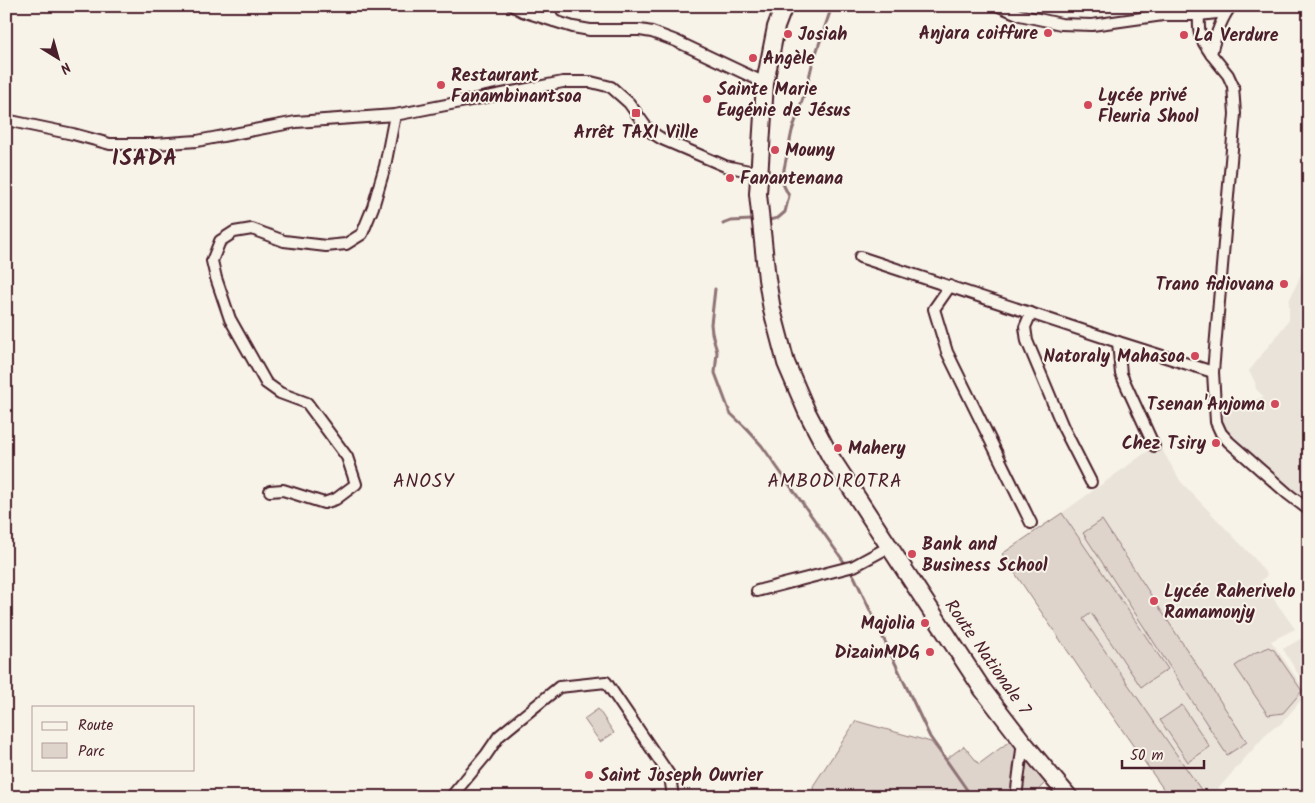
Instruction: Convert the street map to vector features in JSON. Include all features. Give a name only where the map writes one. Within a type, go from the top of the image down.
[{"type":"main road","name":"Route Nationale 7","points":[[784,6],[776,27],[765,83],[758,194],[772,310],[786,363],[807,412],[830,456],[983,690],[1069,797]]},
{"type":"street","points":[[513,6],[522,11],[573,27],[590,30],[640,30],[652,32],[676,41],[765,83]]},
{"type":"street","points":[[551,6],[549,10],[554,21]]},
{"type":"street","points":[[999,6],[1020,15],[1061,24],[1092,25],[1163,15],[1198,15],[1229,9]]},
{"type":"street","points":[[1211,54],[1217,33],[1229,9]]},
{"type":"street","points":[[1198,15],[1198,29],[1201,40],[1228,75],[1232,86],[1235,114],[1213,372],[1216,422],[1221,433],[1281,488],[1309,510]]},
{"type":"street","points":[[6,120],[110,144],[155,144],[197,141],[296,122],[394,115],[564,82],[591,82],[611,87],[629,103],[651,132],[662,139],[725,166],[759,173]]},
{"type":"street","points":[[270,491],[282,490],[324,503],[336,499],[356,484],[347,457],[307,403],[280,393],[266,383],[230,319],[212,262],[220,241],[234,232],[252,229],[284,240],[326,246],[346,244],[362,234],[373,207],[385,166],[394,115]]},
{"type":"street","points":[[860,256],[1213,372]]},
{"type":"street","points":[[950,286],[934,309],[947,352],[1031,523]]},
{"type":"street","points":[[1031,313],[1025,328],[1027,340],[1063,427],[1091,482]]},
{"type":"street","points":[[1118,342],[1121,374],[1154,446]]},
{"type":"street","points":[[757,591],[849,567],[889,546]]},
{"type":"street","points":[[451,797],[486,755],[499,736],[559,687],[606,682],[670,776],[673,797]]},
{"type":"street","points":[[1016,797],[1023,742]]},
{"type":"shaded area","name":"Tsenan'Anjoma","points":[[1309,257],[1309,503],[1230,436],[1223,427],[1219,412],[1264,397],[1256,389],[1255,382],[1249,371],[1289,320],[1289,301]]},
{"type":"shaded area","name":"Lycée Raherivelo Ramamonjy","points":[[1158,443],[1181,482],[1254,558],[1267,575],[1261,581],[1295,629],[1271,641],[1307,693],[1281,724],[1270,730],[1217,790],[1208,797],[1169,797],[1002,554]]},
{"type":"shaded area","points":[[1309,634],[1309,687],[1307,689],[1283,649]]},
{"type":"green space","points":[[1062,513],[1168,669],[1141,687],[1091,613],[1083,619],[1206,797],[1169,797],[1002,554]]},
{"type":"green space","points":[[1102,520],[1247,742],[1227,755],[1083,533]]},
{"type":"green space","points":[[1268,647],[1274,650],[1302,691],[1283,713],[1268,715],[1235,666],[1256,652]]},
{"type":"green space","points":[[1182,705],[1210,747],[1188,762],[1160,720]]},
{"type":"green space","points":[[598,709],[614,733],[600,742],[584,719]]},
{"type":"green space","points":[[856,721],[931,742],[945,760],[964,746],[979,764],[1014,738],[1050,778],[1031,797],[972,797],[967,791],[956,797],[814,797],[813,786]]},
{"type":"waterway","points":[[769,220],[778,218],[785,212],[789,196],[783,184],[784,169],[792,131],[832,6]]},
{"type":"waterway","points":[[723,224],[731,221],[752,220]]},
{"type":"waterway","points":[[715,289],[711,324],[717,352],[715,373],[730,413],[762,446],[854,576],[930,737],[972,797]]},
{"type":"place","name":"Anjara coiffure","points":[[1048,33]]},
{"type":"place","name":"Josiah","points":[[788,34]]},
{"type":"place","name":"La Verdure","points":[[1184,35]]},
{"type":"place","name":"Angèle","points":[[753,58]]},
{"type":"place","name":"Restaurant Fanambinantsoa","points":[[441,85]]},
{"type":"place","name":"Sainte Marie Eugénie de Jésus","points":[[707,99]]},
{"type":"place","name":"Lycée privé Fleuria Shool","points":[[1088,105]]},
{"type":"place","name":"Arrêt TAXI Ville","points":[[636,113]]},
{"type":"place","name":"Mouny","points":[[775,150]]},
{"type":"place","name":"Fanantenana","points":[[730,178]]},
{"type":"place","name":"Trano fidiovana","points":[[1284,284]]},
{"type":"place","name":"Natoraly Mahasoa","points":[[1195,356]]},
{"type":"place","name":"Tsenan'Anjoma","points":[[1275,404]]},
{"type":"place","name":"Chez Tsiry","points":[[1216,443]]},
{"type":"place","name":"Mahery","points":[[838,448]]},
{"type":"place","name":"Bank and Business School","points":[[912,554]]},
{"type":"place","name":"Lycée Raherivelo Ramamonjy","points":[[1154,601]]},
{"type":"place","name":"Majolia","points":[[925,623]]},
{"type":"place","name":"DizainMDG","points":[[930,652]]},
{"type":"place","name":"Saint Joseph Ouvrier","points":[[589,775]]},
{"type":"district","name":"ISADA","points":[[145,157]]},
{"type":"district","name":"ANOSY","points":[[424,480]]},
{"type":"district","name":"AMBODIROTRA","points":[[835,480]]}]
